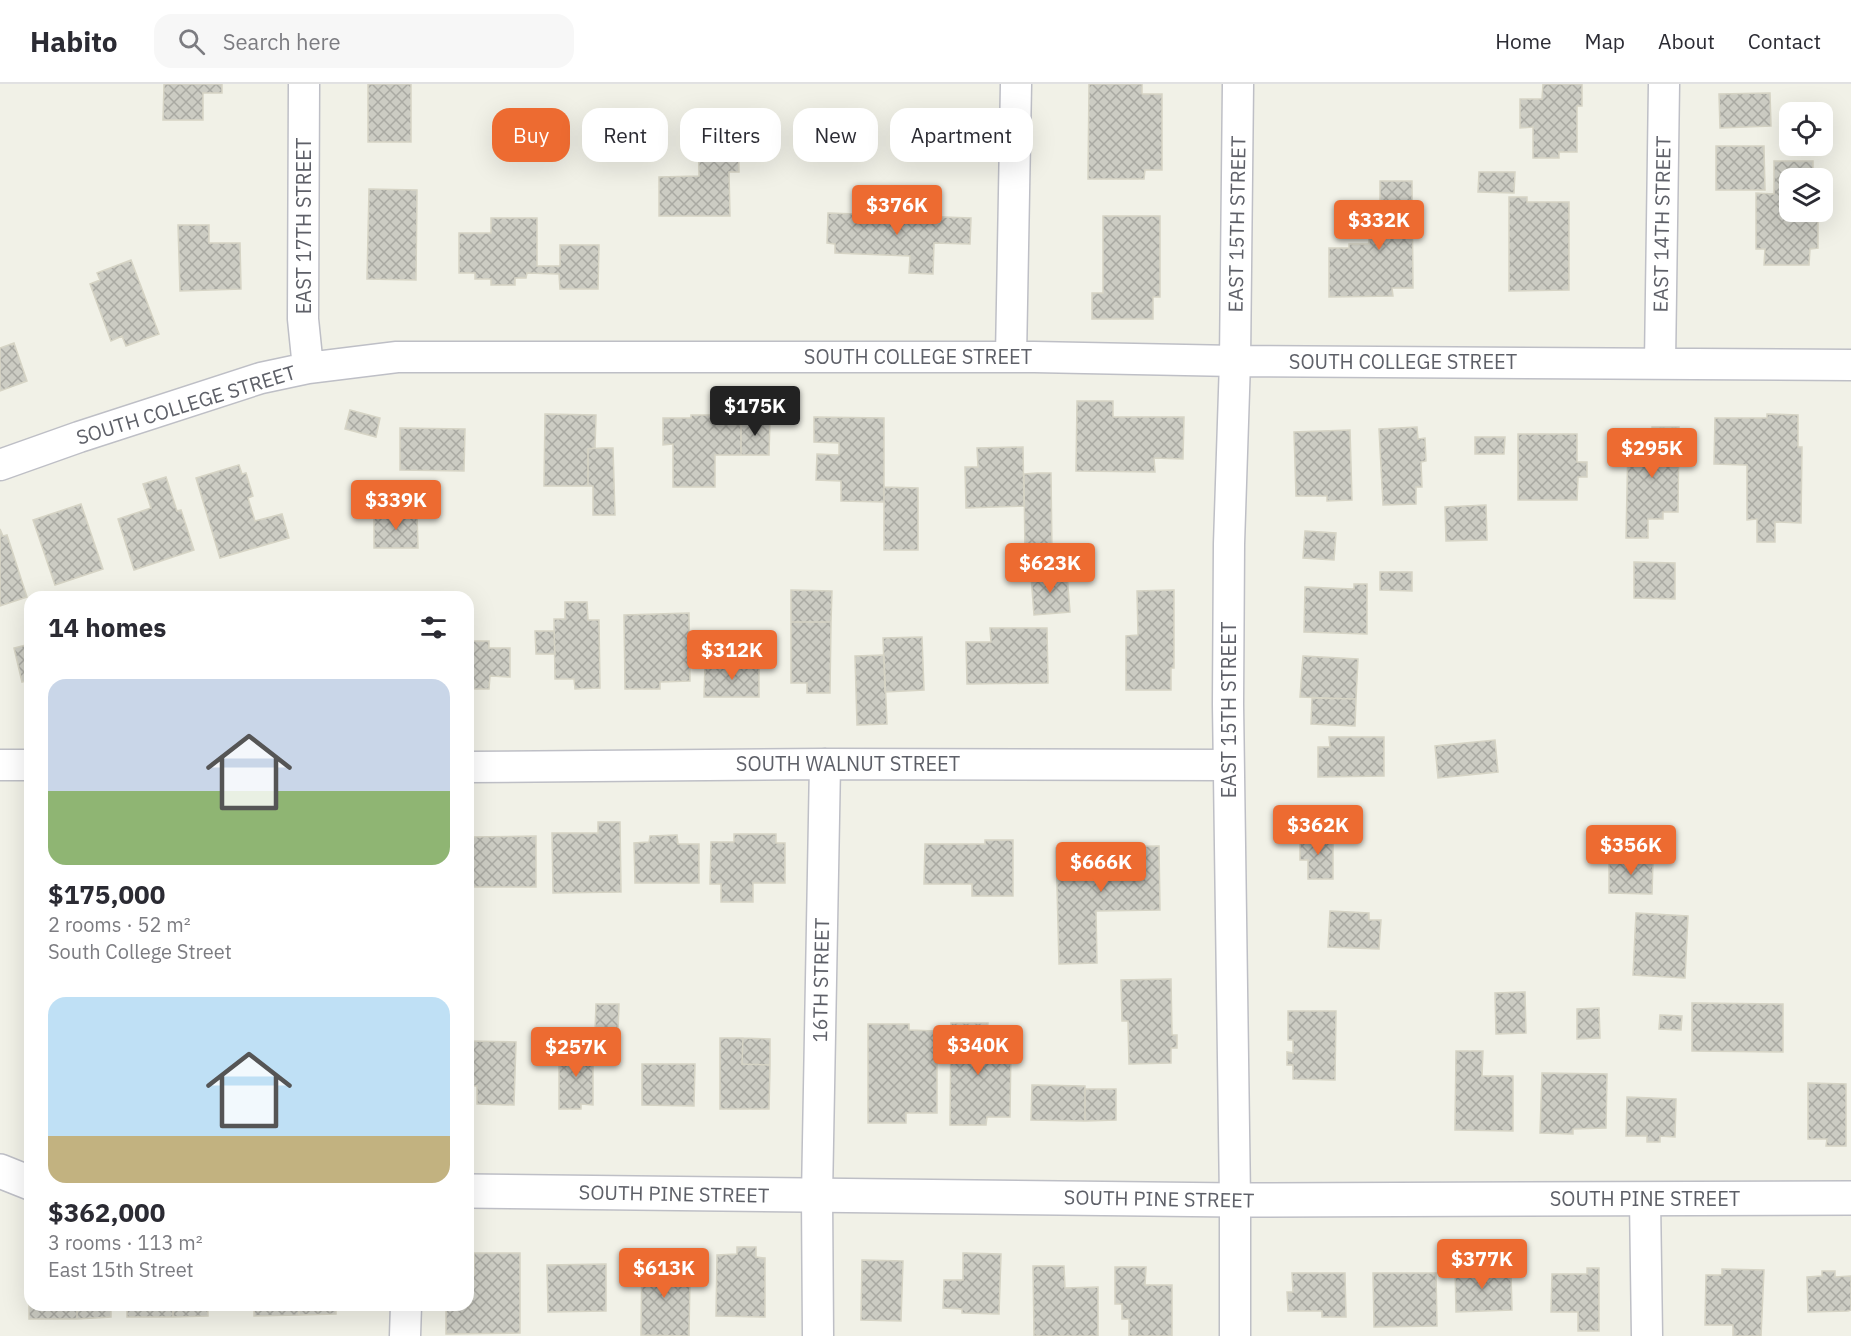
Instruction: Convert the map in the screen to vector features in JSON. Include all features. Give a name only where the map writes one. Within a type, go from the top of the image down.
[{"type":"street","name":"EAST 17TH STREET","points":[[304,84],[303,319],[308,368]]},
{"type":"street","points":[[1011,357],[1016,84]]},
{"type":"street","name":"EAST 15TH STREET","points":[[1234,1336],[1235,1200],[1228,765],[1229,544],[1235,361],[1238,84]]},
{"type":"street","name":"EAST 14TH STREET","points":[[1660,363],[1664,84]]},
{"type":"street","name":"SOUTH COLLEGE STREET","points":[[0,465],[261,378],[308,368],[396,357],[1011,357],[1235,361],[1851,364]]},
{"type":"street","name":"SOUTH WALNUT STREET","points":[[474,767],[825,764],[1228,765]]},
{"type":"street","name":"16TH STREET","points":[[818,1336],[817,1196],[825,764]]},
{"type":"street","points":[[0,765],[24,765]]},
{"type":"street","name":"SOUTH PINE STREET","points":[[474,1191],[1235,1200],[1851,1198]]},
{"type":"street","points":[[1646,1199],[1647,1336]]},
{"type":"street","points":[[405,1336],[406,1311]]},
{"type":"building","points":[[164,84],[222,84],[222,93],[203,93],[203,120],[163,120]]},
{"type":"building","points":[[368,84],[411,84],[411,142],[368,142]]},
{"type":"building","points":[[1089,84],[1142,84],[1142,94],[1162,94],[1162,170],[1145,170],[1144,179],[1088,179]]},
{"type":"building","points":[[1543,84],[1582,84],[1582,106],[1577,106],[1577,152],[1559,152],[1559,158],[1533,158],[1533,127],[1520,128],[1520,99],[1542,99]]},
{"type":"building","points":[[1770,93],[1771,126],[1720,128],[1719,94]]},
{"type":"building","points":[[1716,146],[1764,146],[1765,190],[1716,190]]},
{"type":"building","points":[[1774,161],[1813,161],[1813,168],[1779,168],[1779,222],[1818,222],[1818,248],[1810,249],[1809,265],[1764,265],[1765,249],[1756,249],[1756,193],[1774,194]]},
{"type":"building","points":[[699,162],[739,162],[739,172],[729,172],[730,216],[659,216],[659,177],[699,176]]},
{"type":"building","points":[[1479,172],[1515,172],[1514,193],[1478,192]]},
{"type":"building","points":[[1380,181],[1412,181],[1413,288],[1392,288],[1393,296],[1329,297],[1329,248],[1349,248],[1349,244],[1369,244],[1369,236],[1380,236]]},
{"type":"building","points":[[369,189],[417,190],[416,280],[367,279]]},
{"type":"building","points":[[1509,197],[1527,197],[1527,202],[1569,202],[1569,290],[1509,291]]},
{"type":"building","points":[[828,213],[971,218],[970,244],[934,243],[933,274],[909,273],[910,256],[835,253],[835,244],[827,243]]},
{"type":"building","points":[[1103,216],[1160,216],[1160,297],[1153,297],[1153,319],[1092,319],[1092,293],[1103,293]]},
{"type":"building","points":[[491,218],[537,218],[537,266],[560,266],[560,245],[599,245],[598,289],[560,289],[559,274],[527,273],[526,278],[515,278],[515,285],[491,285],[491,279],[475,279],[475,273],[459,273],[459,233],[491,233]]},
{"type":"building","points":[[178,225],[209,225],[209,243],[240,243],[241,289],[180,291]]},
{"type":"building","points":[[131,260],[159,334],[126,346],[122,336],[111,341],[90,284],[100,280],[97,273]]},
{"type":"building","points":[[14,343],[27,381],[0,391],[0,348]]},
{"type":"building","points":[[1077,401],[1113,401],[1113,417],[1184,417],[1183,459],[1154,458],[1155,472],[1076,471]]},
{"type":"building","points":[[350,410],[380,418],[376,437],[345,429]]},
{"type":"building","points":[[545,414],[596,415],[595,448],[588,449],[588,486],[544,486]]},
{"type":"building","points":[[1767,414],[1798,415],[1798,447],[1802,447],[1801,523],[1775,522],[1775,542],[1757,542],[1757,519],[1747,520],[1747,465],[1714,464],[1715,418],[1767,418]]},
{"type":"building","points":[[691,415],[741,415],[741,455],[715,455],[715,487],[673,487],[673,444],[663,445],[663,418],[691,418]]},
{"type":"building","points":[[814,417],[884,418],[884,502],[841,501],[841,481],[816,480],[817,454],[839,455],[839,443],[814,442]]},
{"type":"building","points":[[741,419],[770,419],[769,455],[741,455]]},
{"type":"building","points":[[1417,427],[1418,439],[1425,438],[1426,461],[1421,462],[1422,487],[1416,487],[1416,504],[1383,505],[1379,429]]},
{"type":"building","points":[[1652,427],[1679,427],[1678,512],[1663,512],[1663,519],[1648,519],[1648,538],[1626,538],[1628,443],[1632,443],[1632,437],[1652,437]]},
{"type":"building","points":[[400,428],[465,429],[464,471],[400,470]]},
{"type":"building","points":[[1350,430],[1352,500],[1327,501],[1327,496],[1296,496],[1294,432]]},
{"type":"building","points":[[1518,434],[1577,434],[1577,462],[1587,462],[1587,477],[1578,477],[1577,500],[1518,500]]},
{"type":"building","points":[[1475,437],[1505,437],[1504,454],[1475,454]]},
{"type":"building","points":[[1023,447],[1024,506],[966,508],[965,467],[978,467],[977,448]]},
{"type":"building","points":[[613,448],[615,515],[593,515],[593,486],[588,486],[588,449]]},
{"type":"building","points":[[239,465],[242,474],[246,473],[253,496],[248,498],[255,521],[282,514],[289,538],[220,558],[196,478]]},
{"type":"building","points":[[1051,473],[1052,555],[1025,555],[1024,474]]},
{"type":"building","points":[[166,477],[177,511],[181,510],[194,550],[134,570],[118,519],[151,508],[143,484]]},
{"type":"building","points":[[884,487],[918,488],[918,550],[884,550]]},
{"type":"building","points":[[81,504],[103,569],[55,585],[33,520]]},
{"type":"building","points":[[1486,505],[1487,540],[1446,541],[1445,507]]},
{"type":"building","points":[[417,513],[418,548],[374,548],[374,514]]},
{"type":"building","points":[[0,529],[3,536],[7,535],[25,591],[24,598],[0,606]]},
{"type":"building","points":[[1305,531],[1336,533],[1334,560],[1303,558]]},
{"type":"building","points":[[1634,562],[1675,563],[1675,599],[1634,598]]},
{"type":"building","points":[[1380,572],[1412,572],[1412,591],[1380,590]]},
{"type":"building","points":[[1067,573],[1070,612],[1034,615],[1031,576]]},
{"type":"building","points":[[1354,584],[1367,584],[1367,634],[1304,632],[1305,587],[1354,589]]},
{"type":"building","points":[[791,590],[832,591],[831,622],[791,622]]},
{"type":"building","points":[[1174,590],[1174,668],[1171,668],[1171,690],[1126,690],[1126,636],[1138,635],[1137,591]]},
{"type":"building","points":[[565,602],[587,602],[588,620],[599,620],[600,688],[575,689],[574,679],[555,679],[554,619],[565,619]]},
{"type":"building","points":[[689,613],[690,681],[660,682],[660,689],[625,689],[624,615]]},
{"type":"building","points":[[791,622],[831,622],[830,693],[807,693],[807,683],[791,683]]},
{"type":"building","points":[[990,628],[1047,628],[1048,683],[967,684],[966,642],[991,642]]},
{"type":"building","points":[[535,631],[554,631],[555,654],[536,654]]},
{"type":"building","points":[[922,637],[924,690],[885,692],[883,638]]},
{"type":"building","points":[[474,641],[489,641],[489,648],[510,648],[510,677],[490,676],[489,689],[474,689]]},
{"type":"building","points":[[24,646],[24,682],[22,682],[14,648]]},
{"type":"building","points":[[884,655],[887,724],[857,725],[855,656]]},
{"type":"building","points":[[1303,656],[1358,659],[1356,699],[1300,697]]},
{"type":"building","points":[[705,664],[759,664],[759,697],[704,697]]},
{"type":"building","points":[[1312,698],[1356,699],[1355,726],[1311,724]]},
{"type":"building","points":[[1329,737],[1384,737],[1384,776],[1318,777],[1318,747],[1330,747]]},
{"type":"building","points":[[1495,740],[1498,772],[1438,778],[1435,746]]},
{"type":"building","points":[[598,822],[620,822],[621,892],[553,893],[552,833],[598,833]]},
{"type":"building","points":[[734,834],[776,834],[776,843],[785,843],[785,883],[753,883],[753,902],[721,902],[721,884],[710,884],[711,842],[734,842]]},
{"type":"building","points":[[677,835],[678,844],[699,844],[699,883],[635,883],[634,843],[649,842],[650,836]]},
{"type":"building","points":[[1300,835],[1333,835],[1333,879],[1308,879],[1308,860],[1300,860]]},
{"type":"building","points":[[536,836],[536,887],[474,887],[474,837]]},
{"type":"building","points":[[985,840],[1013,840],[1013,896],[972,896],[972,884],[924,884],[925,844],[985,844]]},
{"type":"building","points":[[1159,846],[1160,910],[1096,911],[1097,963],[1059,964],[1056,848]]},
{"type":"building","points":[[1609,859],[1653,860],[1652,894],[1609,893]]},
{"type":"building","points":[[1330,911],[1369,913],[1369,920],[1381,920],[1379,949],[1328,947]]},
{"type":"building","points":[[1636,913],[1688,916],[1685,978],[1633,975]]},
{"type":"building","points":[[1171,979],[1172,1035],[1177,1035],[1177,1048],[1171,1048],[1171,1063],[1129,1064],[1128,1021],[1122,1021],[1121,980]]},
{"type":"building","points":[[1525,992],[1526,1033],[1496,1034],[1495,993]]},
{"type":"building","points":[[1692,1003],[1783,1004],[1783,1052],[1692,1051]]},
{"type":"building","points":[[596,1004],[619,1004],[618,1033],[595,1032]]},
{"type":"building","points":[[1599,1008],[1600,1038],[1577,1039],[1577,1009]]},
{"type":"building","points":[[1288,1011],[1336,1011],[1335,1080],[1293,1079],[1293,1065],[1287,1065],[1287,1052],[1293,1053],[1293,1040],[1288,1040]]},
{"type":"building","points":[[1660,1015],[1682,1016],[1681,1030],[1659,1029]]},
{"type":"building","points":[[951,1023],[988,1023],[987,1044],[1011,1044],[1010,1117],[987,1117],[986,1125],[950,1125]]},
{"type":"building","points":[[868,1024],[909,1024],[909,1030],[937,1031],[937,1113],[906,1113],[906,1123],[868,1123]]},
{"type":"building","points":[[720,1038],[743,1038],[742,1064],[770,1065],[769,1109],[720,1109]]},
{"type":"building","points":[[743,1038],[770,1039],[770,1065],[742,1064]]},
{"type":"building","points":[[474,1041],[516,1042],[514,1105],[477,1104],[477,1086],[474,1086]]},
{"type":"building","points":[[569,1045],[593,1045],[593,1105],[581,1104],[581,1109],[559,1109],[559,1056],[569,1056]]},
{"type":"building","points":[[1456,1051],[1483,1051],[1482,1076],[1513,1076],[1513,1131],[1455,1130]]},
{"type":"building","points":[[642,1064],[695,1064],[694,1106],[642,1105]]},
{"type":"building","points":[[1542,1073],[1607,1074],[1606,1128],[1573,1129],[1573,1134],[1540,1133]]},
{"type":"building","points":[[1808,1083],[1846,1084],[1846,1146],[1826,1146],[1827,1139],[1808,1139]]},
{"type":"building","points":[[1032,1085],[1085,1086],[1085,1121],[1031,1120]]},
{"type":"building","points":[[1085,1089],[1116,1089],[1116,1120],[1085,1121]]},
{"type":"building","points":[[1627,1097],[1676,1099],[1675,1137],[1660,1136],[1660,1142],[1647,1142],[1647,1136],[1626,1136]]},
{"type":"building","points":[[737,1247],[756,1247],[756,1257],[765,1258],[765,1317],[716,1316],[717,1255],[737,1254]]},
{"type":"building","points":[[474,1253],[520,1253],[520,1333],[446,1334],[446,1311],[474,1311]]},
{"type":"building","points":[[963,1253],[1001,1254],[999,1314],[962,1313],[962,1309],[943,1308],[944,1280],[963,1280]]},
{"type":"building","points":[[642,1256],[670,1256],[669,1262],[676,1263],[675,1275],[690,1275],[689,1336],[641,1335]]},
{"type":"building","points":[[862,1260],[903,1261],[901,1321],[861,1320]]},
{"type":"building","points":[[606,1264],[606,1311],[548,1312],[547,1265]]},
{"type":"building","points":[[1488,1265],[1487,1274],[1511,1273],[1512,1310],[1456,1312],[1455,1266]]},
{"type":"building","points":[[1033,1266],[1064,1266],[1065,1288],[1098,1287],[1098,1336],[1034,1336]]},
{"type":"building","points":[[1115,1267],[1146,1267],[1145,1285],[1172,1285],[1172,1336],[1129,1336],[1129,1319],[1122,1319],[1122,1304],[1115,1304]]},
{"type":"building","points":[[1587,1268],[1599,1268],[1599,1331],[1578,1331],[1578,1312],[1551,1312],[1552,1274],[1587,1274]]},
{"type":"building","points":[[1722,1269],[1764,1270],[1761,1336],[1733,1336],[1733,1325],[1705,1325],[1706,1275],[1722,1275]]},
{"type":"building","points":[[1822,1271],[1835,1271],[1835,1277],[1851,1276],[1851,1310],[1808,1312],[1807,1277],[1822,1276]]},
{"type":"building","points":[[1292,1273],[1345,1273],[1346,1317],[1322,1317],[1322,1311],[1288,1311],[1287,1292],[1293,1292]]},
{"type":"building","points":[[1373,1273],[1436,1273],[1437,1326],[1374,1327]]},
{"type":"building","points":[[29,1311],[77,1311],[77,1319],[29,1319]]},
{"type":"building","points":[[77,1311],[111,1311],[111,1317],[77,1319]]},
{"type":"building","points":[[127,1311],[173,1311],[173,1317],[127,1317]]},
{"type":"building","points":[[173,1311],[208,1311],[208,1316],[173,1317]]},
{"type":"building","points":[[254,1311],[299,1311],[299,1315],[254,1316]]},
{"type":"building","points":[[299,1311],[336,1311],[336,1314],[299,1315]]}]
